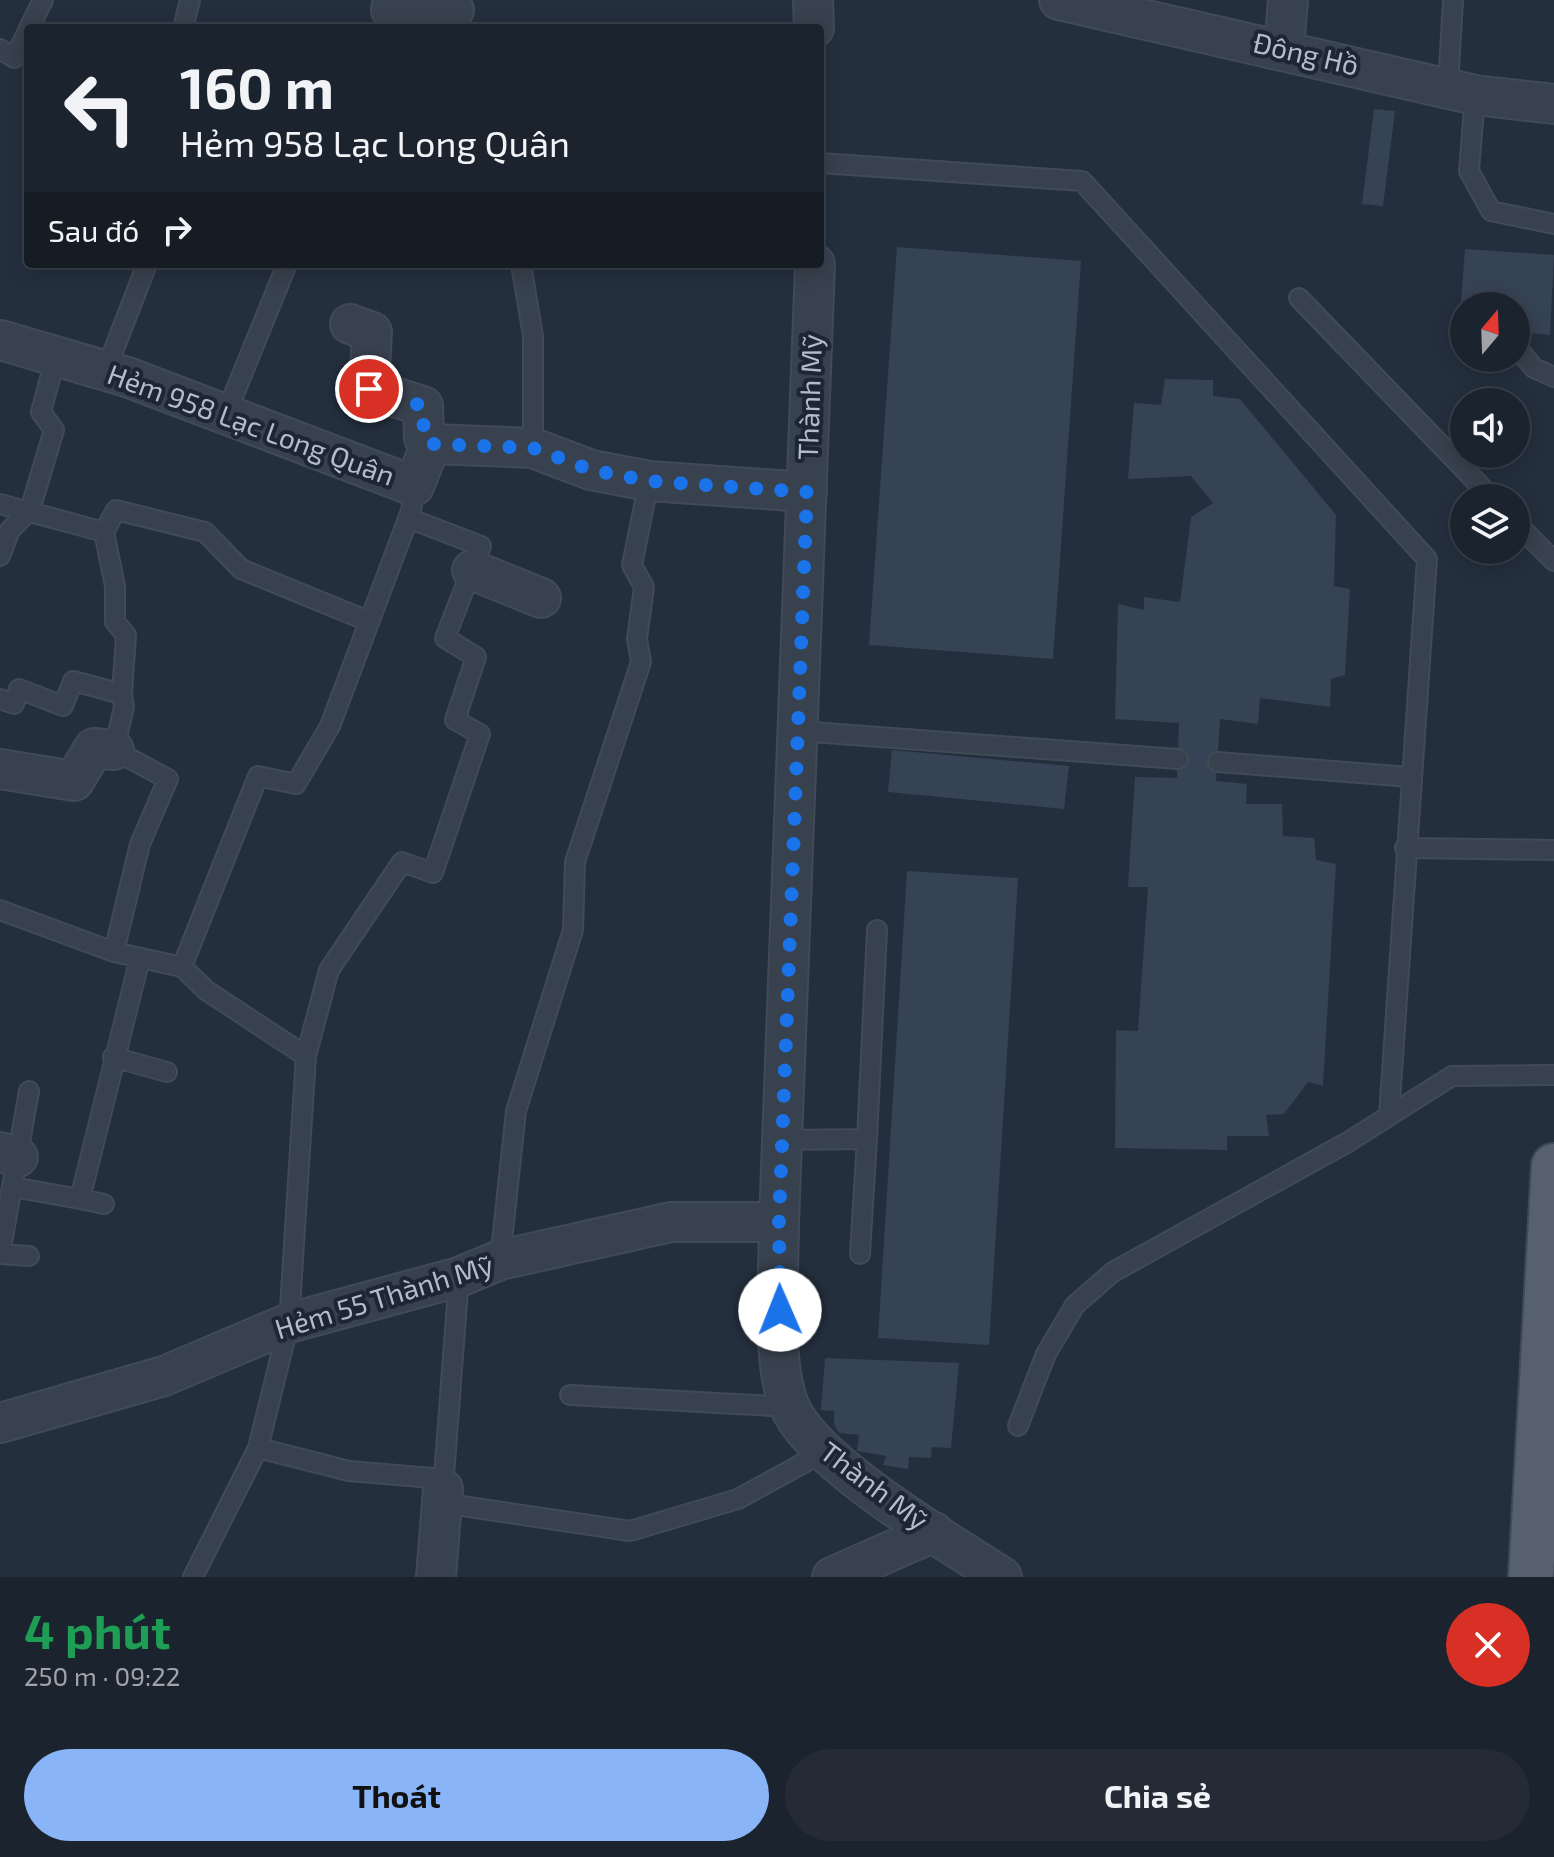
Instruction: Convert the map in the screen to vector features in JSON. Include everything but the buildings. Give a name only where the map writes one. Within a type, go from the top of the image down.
[{"type":"main road","points":[[1531,1577],[1554,1166]]},
{"type":"street","points":[[813,0],[814,24]]},
{"type":"street","name":"Đông Hồ","points":[[1059,0],[1461,90],[1554,104]]},
{"type":"street","points":[[1284,49],[1288,0]]},
{"type":"street","points":[[386,13],[402,17],[455,13]]},
{"type":"street","name":"Thành Mỹ","points":[[815,268],[779,1222],[781,1368],[790,1407],[822,1453],[1002,1577]]},
{"type":"street","points":[[350,324],[372,332],[369,389],[423,406],[424,438],[431,444]]},
{"type":"street","name":"Hẻm 958 Lạc Long Quân","points":[[0,340],[106,370],[226,414],[411,502],[431,444],[533,448],[591,470],[649,481],[807,492]]},
{"type":"street","points":[[472,570],[541,598]]},
{"type":"street","points":[[0,769],[74,781],[94,748],[114,750]]},
{"type":"street","name":"Hẻm 55 Thành Mỹ","points":[[0,1423],[164,1376],[289,1323],[459,1277],[500,1260],[671,1222],[779,1222]]},
{"type":"street","points":[[436,1577],[443,1491]]},
{"type":"street","points":[[832,1577],[934,1532]]},
{"type":"lane","points":[[31,24],[43,0]]},
{"type":"lane","points":[[184,24],[190,0]]},
{"type":"lane","points":[[1453,0],[1469,171],[1491,211],[1554,224]]},
{"type":"lane","points":[[0,49],[14,58],[24,39]]},
{"type":"lane","points":[[824,163],[1082,181],[1427,559],[1389,1116]]},
{"type":"lane","points":[[106,370],[145,268]]},
{"type":"lane","points":[[226,414],[285,268]]},
{"type":"lane","points":[[522,268],[533,336],[533,448]]},
{"type":"lane","points":[[1299,298],[1478,484]]},
{"type":"lane","points":[[0,556],[10,530],[30,510],[54,430],[41,412],[56,356]]},
{"type":"lane","points":[[1530,363],[1554,377]]},
{"type":"lane","points":[[500,1260],[516,1111],[573,930],[575,862],[641,662],[637,639],[644,587],[632,565],[649,481]]},
{"type":"lane","points":[[182,967],[258,776],[296,784],[330,726],[411,502],[481,546],[445,638],[476,657],[455,720],[480,734],[433,873],[402,862],[329,970],[306,1056],[289,1323],[258,1448],[193,1577]]},
{"type":"lane","points":[[0,504],[104,532]]},
{"type":"lane","points":[[114,952],[140,844],[168,779],[114,750],[124,707],[126,635],[115,622],[115,586],[104,532],[116,510],[205,532],[241,569],[368,621]]},
{"type":"lane","points":[[1530,537],[1554,561]]},
{"type":"lane","points":[[0,699],[14,704],[19,689],[63,706],[73,681],[122,694]]},
{"type":"lane","points":[[798,731],[1178,759]]},
{"type":"lane","points":[[1218,762],[1410,777]]},
{"type":"lane","points":[[1405,848],[1554,850]]},
{"type":"lane","points":[[0,910],[114,952],[182,967],[207,991],[306,1056]]},
{"type":"lane","points":[[860,1254],[877,930]]},
{"type":"lane","points":[[80,1199],[140,958]]},
{"type":"lane","points":[[113,1057],[167,1072]]},
{"type":"lane","points":[[1018,1426],[1046,1354],[1075,1305],[1113,1272],[1389,1116],[1452,1076],[1554,1075]]},
{"type":"lane","points":[[29,1091],[10,1165],[1,1254],[29,1256]]},
{"type":"lane","points":[[782,1140],[867,1139]]},
{"type":"lane","points":[[10,1165],[80,1199],[104,1204]]},
{"type":"lane","points":[[443,1491],[459,1277]]},
{"type":"lane","points":[[570,1395],[790,1407]]},
{"type":"lane","points":[[258,1448],[349,1471],[630,1531],[738,1499],[822,1453]]},
{"type":"route","points":[[369,389],[423,406],[424,438],[431,444],[533,448],[591,470],[649,481],[807,492],[779,1222],[780,1310]]}]
